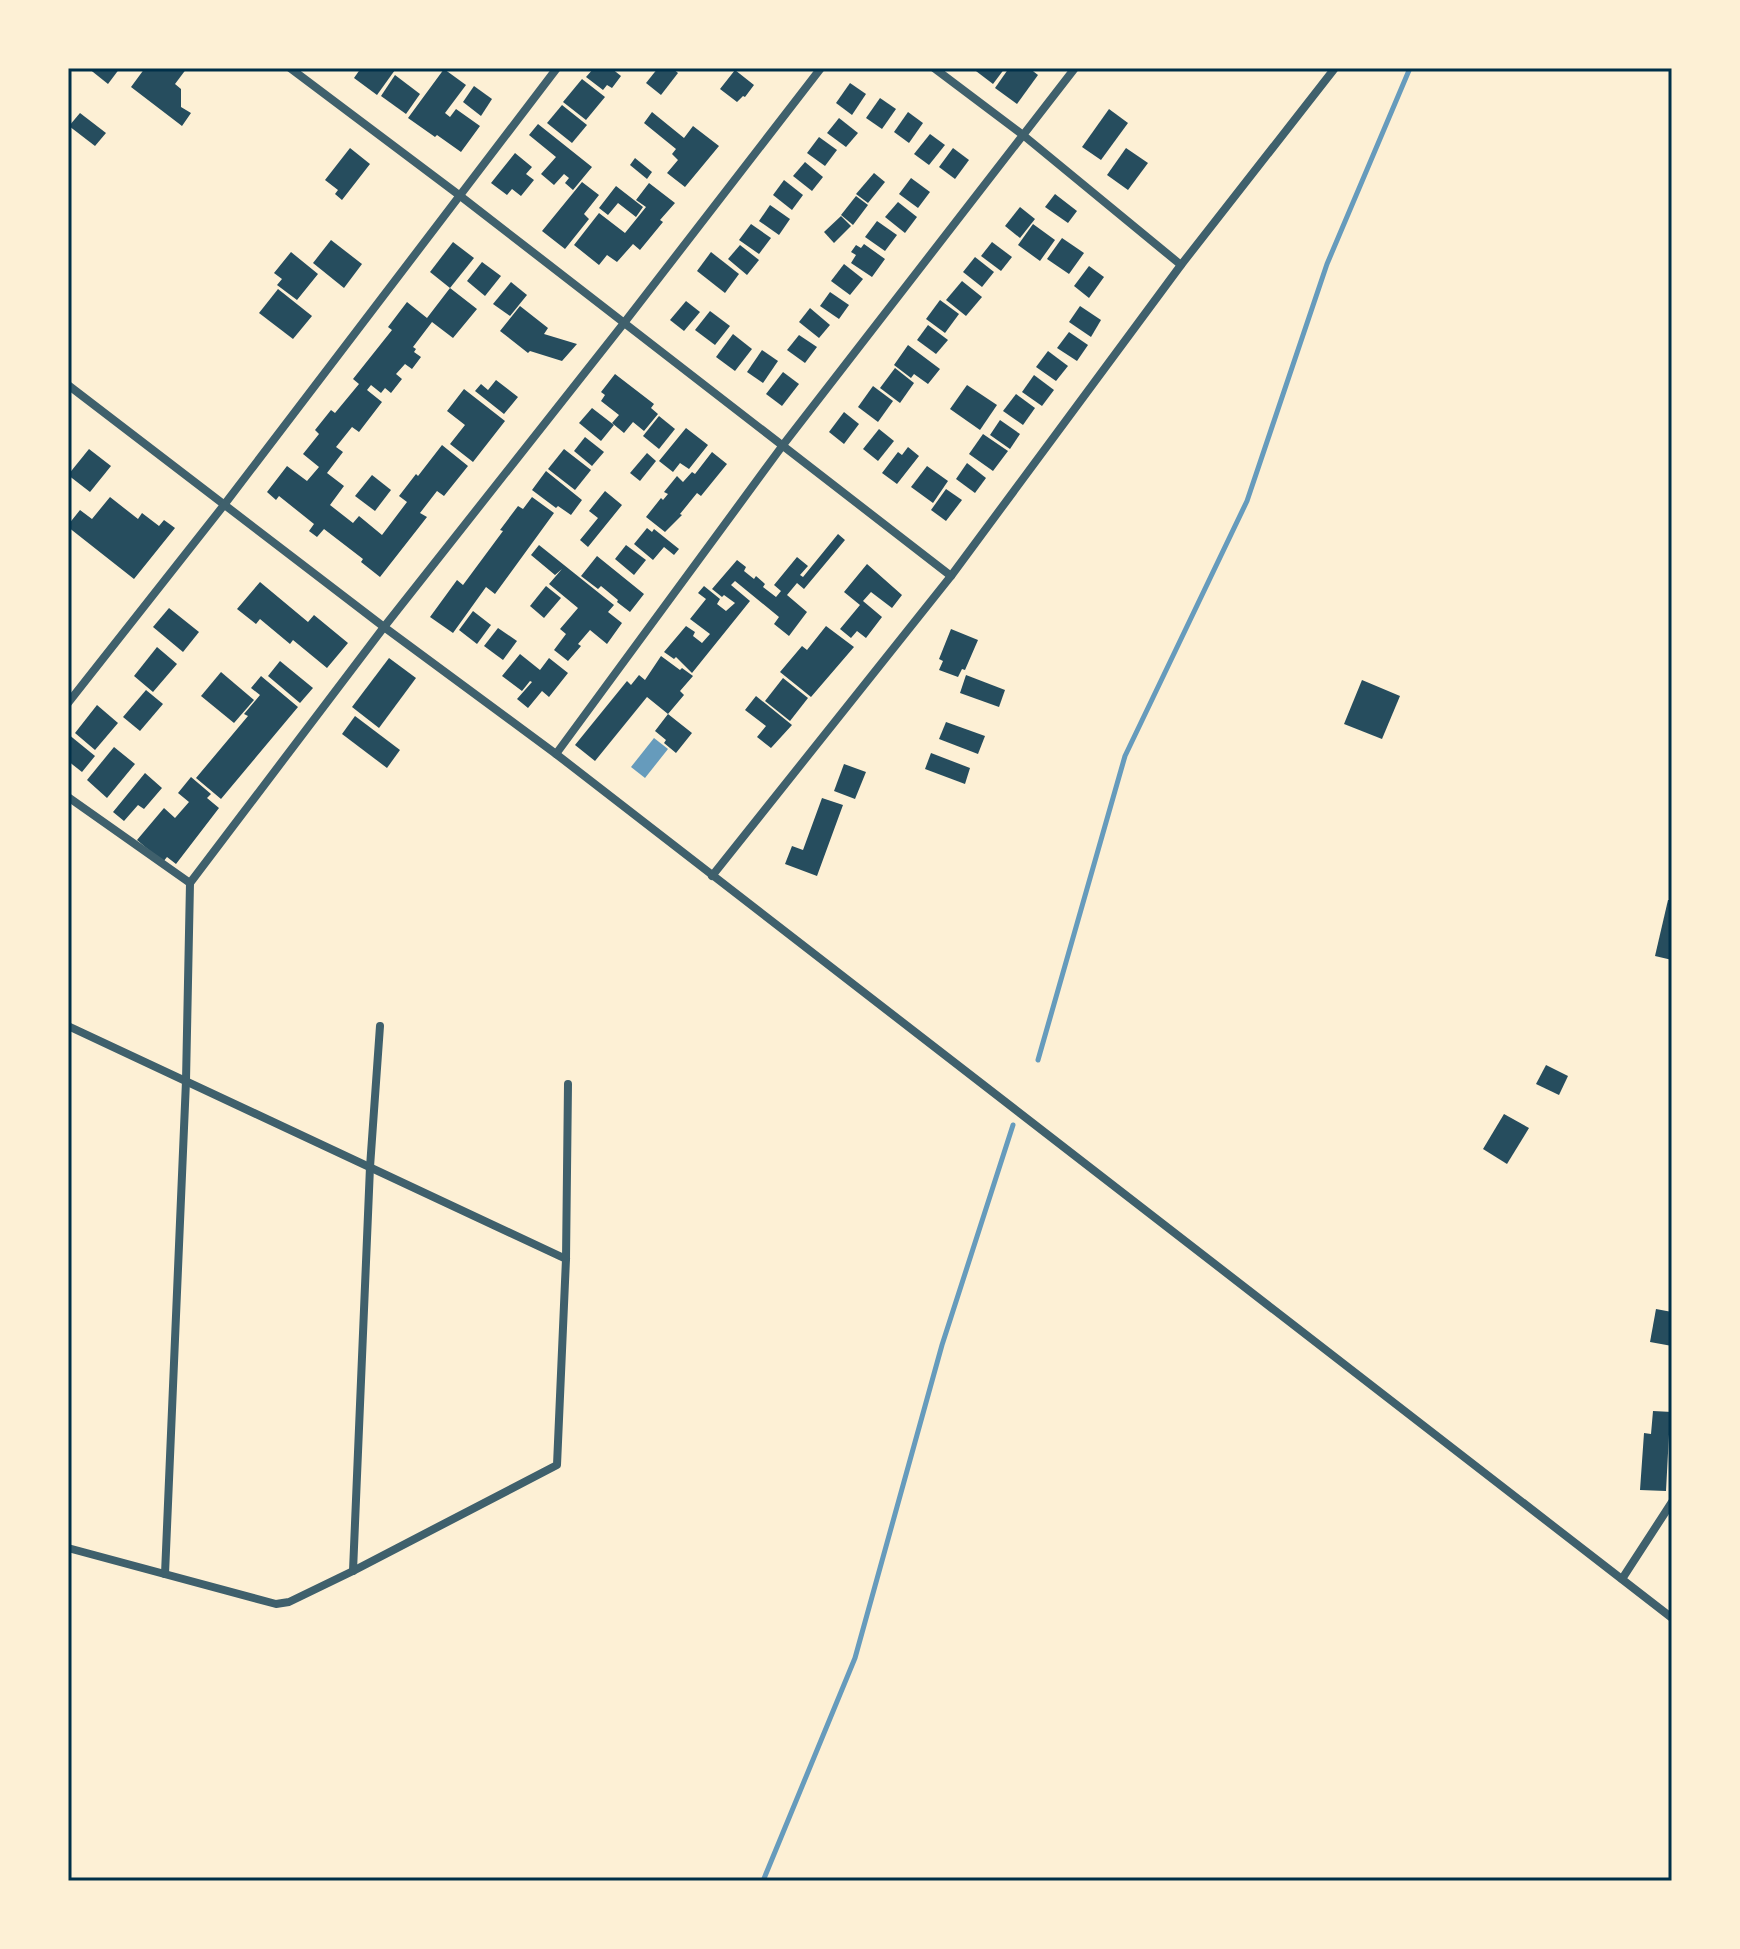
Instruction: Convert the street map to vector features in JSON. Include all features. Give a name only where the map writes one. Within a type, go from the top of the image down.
[{"type":"street","points":[[68,703],[224,505],[557,68]]},
{"type":"street","points":[[165,1574],[186,1081],[190,883],[384,627],[821,68]]},
{"type":"street","points":[[934,68],[1023,135],[1181,265]]},
{"type":"street","points":[[556,754],[783,445],[1075,68]]},
{"type":"street","points":[[712,876],[951,576],[1181,265],[1335,68]]},
{"type":"street","points":[[294,69],[951,576]]},
{"type":"street","points":[[68,385],[384,627],[556,754],[1672,1618]]},
{"type":"street","points":[[68,797],[190,883]]},
{"type":"street","points":[[68,1026],[566,1259]]},
{"type":"street","points":[[353,1571],[370,1167],[380,1026]]},
{"type":"street","points":[[68,1548],[276,1604],[289,1602],[557,1465],[566,1259],[568,1084]]},
{"type":"street","points":[[1622,1579],[1672,1502]]},
{"type":"water","points":[[654,738],[668,749],[645,778],[631,767]]},
{"type":"building","points":[[88,68],[120,68],[108,84]]},
{"type":"building","points":[[145,68],[187,68],[175,84],[181,89],[181,107],[191,113],[182,126],[131,87]]},
{"type":"building","points":[[361,68],[395,70],[377,95],[354,78]]},
{"type":"building","points":[[594,68],[611,68],[621,76],[612,88],[607,85],[603,90],[586,77]]},
{"type":"building","points":[[658,68],[672,68],[678,73],[661,95],[646,83]]},
{"type":"building","points":[[972,68],[1005,68],[993,84]]},
{"type":"building","points":[[1009,68],[1029,68],[1038,75],[1017,104],[995,88]]},
{"type":"building","points":[[444,69],[466,85],[445,113],[450,117],[456,109],[480,126],[461,152],[408,118]]},
{"type":"building","points":[[735,70],[754,85],[737,102],[720,89]]},
{"type":"building","points":[[395,75],[420,94],[406,114],[381,96]]},
{"type":"building","points":[[582,79],[605,97],[586,120],[563,102]]},
{"type":"building","points":[[850,83],[866,94],[852,115],[836,103]]},
{"type":"building","points":[[474,86],[492,99],[481,116],[463,102]]},
{"type":"building","points":[[880,98],[896,109],[882,129],[866,118]]},
{"type":"building","points":[[562,105],[587,125],[572,143],[547,123]]},
{"type":"building","points":[[1109,109],[1128,123],[1101,160],[1082,147]]},
{"type":"building","points":[[652,112],[684,138],[693,126],[719,146],[685,187],[667,173],[678,160],[672,154],[676,149],[644,123]]},
{"type":"building","points":[[908,112],[923,123],[909,143],[894,132]]},
{"type":"building","points":[[80,113],[106,133],[95,146],[69,126]]},
{"type":"building","points":[[839,118],[858,133],[846,147],[827,133]]},
{"type":"building","points":[[538,124],[592,167],[573,190],[565,183],[569,178],[564,174],[554,185],[541,174],[556,157],[529,135]]},
{"type":"building","points":[[930,134],[945,145],[929,165],[914,154]]},
{"type":"building","points":[[819,137],[837,150],[825,166],[807,153]]},
{"type":"building","points":[[350,148],[370,164],[342,200],[335,194],[338,190],[325,180]]},
{"type":"building","points":[[953,148],[969,160],[955,179],[939,167]]},
{"type":"building","points":[[1126,148],[1148,163],[1128,190],[1107,175]]},
{"type":"building","points":[[515,153],[532,167],[526,174],[534,180],[521,196],[512,189],[507,195],[491,183]]},
{"type":"building","points":[[635,158],[652,172],[647,179],[630,165]]},
{"type":"building","points":[[805,162],[823,177],[812,191],[793,176]]},
{"type":"building","points":[[874,173],[885,182],[868,203],[856,194]]},
{"type":"building","points":[[911,178],[930,192],[918,208],[899,194]]},
{"type":"building","points":[[784,180],[803,195],[792,210],[773,195]]},
{"type":"building","points":[[582,182],[599,195],[584,214],[589,219],[565,249],[542,231]]},
{"type":"building","points":[[649,183],[675,203],[640,250],[633,244],[617,262],[607,255],[599,265],[574,245],[599,213],[625,233],[646,207],[636,200]]},
{"type":"building","points":[[616,186],[643,207],[636,217],[618,203],[608,215],[599,208]]},
{"type":"building","points":[[1055,194],[1077,211],[1068,223],[1045,207]]},
{"type":"building","points":[[856,196],[868,205],[853,225],[841,215]]},
{"type":"building","points":[[898,202],[917,217],[905,233],[885,217]]},
{"type":"building","points":[[770,205],[790,219],[779,235],[759,221]]},
{"type":"building","points":[[1020,207],[1035,219],[1020,238],[1005,226]]},
{"type":"building","points":[[841,216],[851,226],[834,243],[824,232]]},
{"type":"building","points":[[877,221],[897,235],[885,251],[865,237]]},
{"type":"building","points":[[751,224],[771,238],[759,254],[739,240]]},
{"type":"building","points":[[1033,224],[1055,240],[1040,261],[1018,245]]},
{"type":"building","points":[[1062,238],[1084,253],[1069,274],[1047,259]]},
{"type":"building","points":[[331,240],[362,264],[344,288],[313,263]]},
{"type":"building","points":[[453,242],[474,258],[450,288],[430,272]]},
{"type":"building","points":[[992,242],[1012,257],[1001,271],[981,256]]},
{"type":"building","points":[[864,244],[885,259],[872,277],[851,263],[856,255],[851,252],[856,245],[861,248]]},
{"type":"building","points":[[740,245],[759,260],[747,275],[728,259]]},
{"type":"building","points":[[291,252],[318,274],[297,300],[277,285],[282,279],[274,273]]},
{"type":"building","points":[[711,252],[739,274],[725,293],[697,271]]},
{"type":"building","points":[[975,257],[994,272],[982,287],[963,272]]},
{"type":"building","points":[[482,262],[501,276],[485,296],[467,281]]},
{"type":"building","points":[[844,264],[863,279],[850,295],[831,281]]},
{"type":"building","points":[[1089,266],[1104,277],[1089,298],[1074,286]]},
{"type":"building","points":[[962,281],[982,297],[966,316],[946,300]]},
{"type":"building","points":[[511,282],[527,295],[510,316],[493,304]]},
{"type":"building","points":[[450,288],[477,309],[453,338],[432,322],[413,347],[421,357],[412,369],[405,364],[396,374],[402,379],[391,393],[385,388],[381,393],[371,385],[367,390],[382,402],[359,432],[352,427],[336,447],[343,452],[327,473],[344,486],[330,505],[353,523],[359,516],[382,535],[407,502],[399,496],[442,445],[468,466],[444,496],[437,491],[420,513],[427,517],[380,577],[361,562],[363,559],[324,529],[317,537],[309,531],[314,524],[279,496],[276,500],[267,492],[287,466],[307,481],[319,467],[303,454],[319,434],[315,430],[331,410],[335,413],[359,384],[353,379],[392,330],[388,327],[407,302],[427,318]]},
{"type":"building","points":[[278,289],[312,316],[293,339],[259,313]]},
{"type":"building","points":[[830,292],[849,305],[839,319],[820,306]]},
{"type":"building","points":[[940,300],[959,314],[945,333],[926,319]]},
{"type":"building","points":[[686,301],[700,312],[684,331],[670,320]]},
{"type":"building","points":[[520,306],[548,328],[544,334],[577,344],[562,361],[530,351],[528,353],[500,331]]},
{"type":"building","points":[[1080,306],[1101,320],[1091,337],[1069,322]]},
{"type":"building","points":[[810,308],[830,325],[819,338],[799,322]]},
{"type":"building","points":[[710,311],[730,326],[715,345],[695,330]]},
{"type":"building","points":[[928,325],[948,340],[936,354],[917,340]]},
{"type":"building","points":[[1069,332],[1088,345],[1077,361],[1057,348]]},
{"type":"building","points":[[733,334],[752,349],[735,371],[716,357]]},
{"type":"building","points":[[799,335],[817,347],[805,363],[787,350]]},
{"type":"building","points":[[908,345],[940,369],[928,384],[914,374],[911,378],[894,365]]},
{"type":"building","points":[[762,350],[778,361],[763,383],[747,372]]},
{"type":"building","points":[[1048,351],[1068,366],[1056,381],[1036,367]]},
{"type":"building","points":[[895,368],[914,383],[900,403],[880,388]]},
{"type":"building","points":[[783,372],[799,384],[782,406],[766,394]]},
{"type":"building","points":[[615,374],[654,404],[651,408],[658,414],[644,431],[633,422],[624,433],[612,423],[619,415],[601,401],[605,395],[601,392]]},
{"type":"building","points":[[1034,375],[1054,390],[1042,406],[1022,392]]},
{"type":"building","points":[[496,380],[518,397],[504,414],[475,391],[481,384],[488,390]]},
{"type":"building","points":[[967,385],[997,405],[980,430],[950,409]]},
{"type":"building","points":[[873,386],[893,401],[878,422],[858,407]]},
{"type":"building","points":[[464,389],[505,421],[473,462],[450,444],[465,425],[447,411]]},
{"type":"building","points":[[1016,394],[1035,408],[1023,425],[1003,411]]},
{"type":"building","points":[[592,408],[614,425],[601,441],[579,423]]},
{"type":"building","points":[[844,412],[859,424],[844,444],[829,432]]},
{"type":"building","points":[[659,416],[675,429],[659,449],[643,436]]},
{"type":"building","points":[[1000,420],[1020,434],[1010,449],[990,435]]},
{"type":"building","points":[[686,428],[708,445],[689,469],[680,463],[673,472],[659,461]]},
{"type":"building","points":[[879,429],[894,441],[878,461],[863,449]]},
{"type":"building","points":[[983,434],[1008,451],[993,471],[969,454]]},
{"type":"building","points":[[585,437],[604,452],[592,466],[574,451]]},
{"type":"building","points":[[908,447],[919,456],[897,484],[882,473],[898,452],[902,455]]},
{"type":"building","points":[[89,449],[111,466],[90,492],[68,475]]},
{"type":"building","points":[[564,449],[591,470],[575,490],[548,469]]},
{"type":"building","points":[[712,452],[727,464],[701,496],[697,493],[665,532],[646,517],[668,494],[664,492],[677,476],[683,482],[692,472],[695,474]]},
{"type":"building","points":[[647,453],[656,461],[640,481],[630,473]]},
{"type":"building","points":[[967,463],[986,478],[975,493],[956,479]]},
{"type":"building","points":[[927,466],[948,481],[933,503],[911,487]]},
{"type":"building","points":[[546,471],[582,500],[571,515],[532,490]]},
{"type":"building","points":[[372,475],[391,490],[375,511],[355,496]]},
{"type":"building","points":[[946,489],[962,500],[946,521],[931,510]]},
{"type":"building","points":[[605,491],[622,505],[588,547],[580,540],[598,518],[589,511]]},
{"type":"building","points":[[110,497],[138,519],[142,513],[159,526],[164,520],[175,528],[134,579],[68,527],[80,510],[92,519]]},
{"type":"building","points":[[532,497],[554,513],[495,594],[486,587],[453,633],[430,617],[457,580],[463,585],[518,506],[523,509]]},
{"type":"building","points":[[647,528],[652,532],[654,529],[679,549],[674,555],[664,547],[653,560],[634,544]]},
{"type":"building","points":[[838,534],[845,540],[804,589],[797,583],[787,595],[807,612],[789,636],[774,624],[779,617],[735,581],[731,585],[750,601],[692,673],[676,657],[674,659],[664,652],[686,626],[695,632],[693,636],[702,643],[710,634],[690,619],[706,599],[698,593],[704,586],[720,599],[717,604],[726,611],[735,603],[712,589],[737,560],[746,567],[744,571],[754,579],[756,576],[765,584],[763,587],[776,597],[781,591],[774,585],[797,557],[808,566],[800,575],[803,577]]},
{"type":"building","points":[[539,545],[614,605],[608,612],[622,623],[607,644],[590,630],[568,661],[554,650],[566,634],[560,629],[578,608],[549,584],[562,569],[555,575],[531,555]]},
{"type":"building","points":[[626,545],[646,560],[634,575],[615,559]]},
{"type":"building","points":[[597,556],[644,594],[630,612],[601,586],[598,589],[581,576]]},
{"type":"building","points":[[867,564],[902,595],[892,608],[871,592],[863,601],[882,617],[866,638],[857,631],[851,638],[840,629],[860,605],[844,592]]},
{"type":"building","points":[[260,582],[308,622],[314,615],[348,643],[327,668],[293,640],[290,644],[260,619],[256,624],[237,609]]},
{"type":"building","points":[[546,586],[561,598],[544,618],[530,606]]},
{"type":"building","points":[[169,608],[199,632],[183,652],[153,627]]},
{"type":"building","points":[[473,611],[491,625],[477,644],[459,630]]},
{"type":"building","points":[[826,626],[854,647],[811,697],[780,672],[802,646],[807,650]]},
{"type":"building","points":[[498,628],[517,641],[503,660],[484,646]]},
{"type":"building","points":[[951,629],[978,640],[965,670],[962,669],[958,677],[939,670],[943,661],[939,659]]},
{"type":"building","points":[[157,647],[177,664],[153,692],[134,676]]},
{"type":"building","points":[[520,654],[540,670],[549,658],[568,673],[549,697],[542,691],[528,708],[517,699],[532,682],[522,691],[502,676]]},
{"type":"building","points":[[661,656],[693,676],[680,691],[684,695],[668,714],[647,697],[595,761],[575,745],[627,681],[631,685],[639,675],[645,680]]},
{"type":"building","points":[[389,658],[416,678],[379,728],[352,707]]},
{"type":"building","points":[[280,661],[313,688],[300,703],[268,676]]},
{"type":"building","points":[[221,672],[254,700],[234,723],[201,696]]},
{"type":"building","points":[[966,675],[1005,690],[999,707],[960,693]]},
{"type":"building","points":[[261,676],[298,707],[221,799],[196,778],[248,716],[244,714],[260,695],[251,688]]},
{"type":"building","points":[[783,678],[808,698],[790,721],[765,701]]},
{"type":"building","points":[[1362,680],[1400,696],[1382,739],[1344,724]]},
{"type":"building","points":[[146,690],[163,704],[140,731],[123,717]]},
{"type":"building","points":[[756,696],[792,725],[771,748],[757,737],[766,726],[745,710]]},
{"type":"building","points":[[97,705],[118,723],[95,750],[75,733]]},
{"type":"building","points":[[668,714],[692,733],[676,753],[655,731]]},
{"type":"building","points":[[355,716],[400,750],[387,768],[342,734]]},
{"type":"building","points":[[946,722],[985,736],[978,754],[939,739]]},
{"type":"building","points":[[68,734],[95,756],[82,772],[68,761]]},
{"type":"building","points":[[114,747],[135,764],[107,798],[87,780]]},
{"type":"building","points":[[931,753],[970,768],[965,784],[925,769]]},
{"type":"building","points":[[844,764],[866,772],[855,799],[834,791]]},
{"type":"building","points":[[145,773],[162,788],[144,809],[138,805],[124,821],[113,812]]},
{"type":"building","points":[[191,777],[211,794],[207,798],[219,808],[176,864],[167,857],[163,862],[137,840],[164,808],[175,818],[189,802],[178,793]]},
{"type":"building","points":[[822,798],[843,805],[817,876],[785,864],[792,846],[803,850]]},
{"type":"building","points":[[1668,900],[1672,900],[1672,960],[1655,956]]},
{"type":"building","points":[[1546,1065],[1568,1076],[1559,1095],[1536,1084]]},
{"type":"building","points":[[1504,1114],[1529,1128],[1507,1164],[1483,1149]]},
{"type":"building","points":[[1656,1309],[1672,1312],[1672,1346],[1650,1342]]},
{"type":"building","points":[[1653,1411],[1672,1412],[1666,1491],[1640,1490],[1644,1433],[1651,1434]]},
{"type":"waterway","points":[[1038,1060],[1125,756],[1247,501],[1327,264],[1410,68]]},
{"type":"waterway","points":[[763,1881],[855,1658],[942,1345],[1013,1125]]}]
